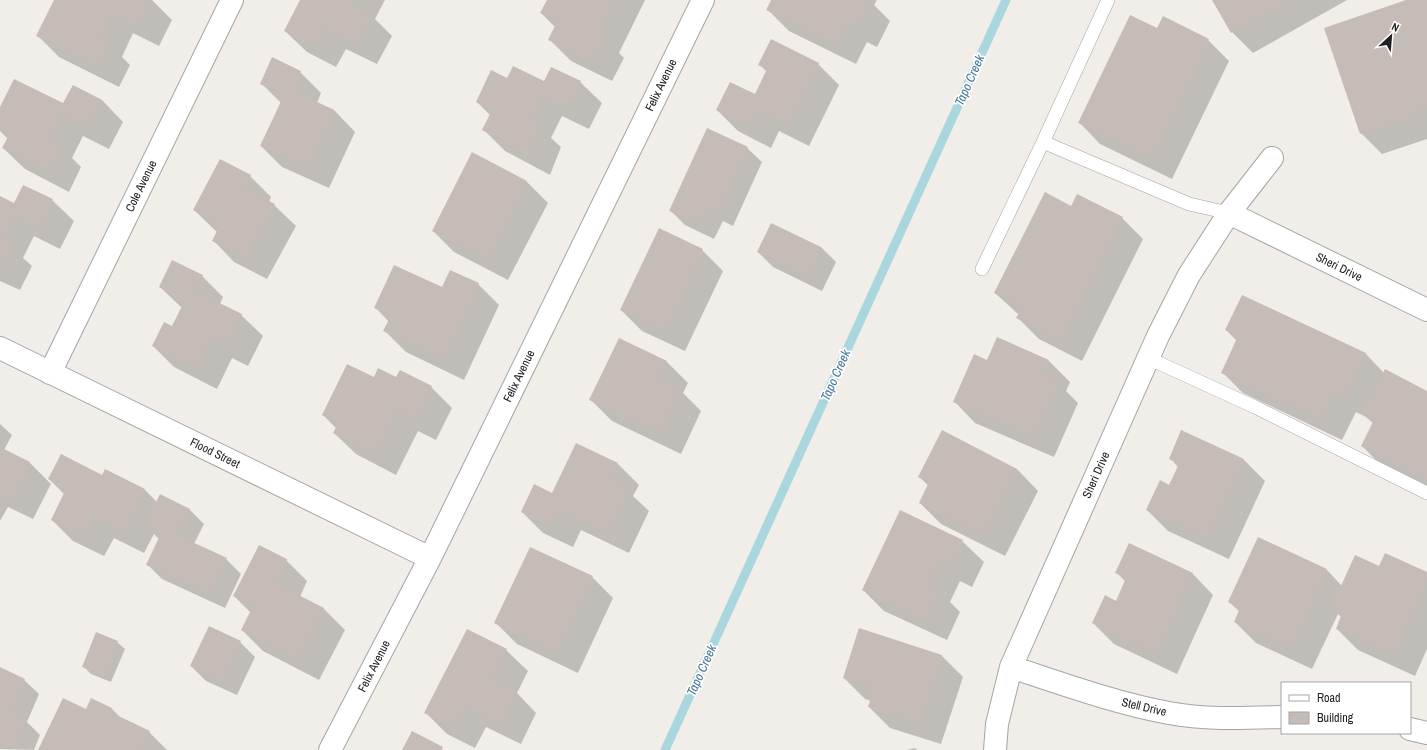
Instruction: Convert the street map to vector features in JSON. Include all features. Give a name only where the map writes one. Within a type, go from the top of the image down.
[{"type":"street","name":"Cole Avenue","points":[[50,373],[232,0]]},
{"type":"street","name":"Felix Avenue","points":[[330,750],[430,558],[702,0]]},
{"type":"street","name":"Sheri Drive","points":[[995,750],[997,724],[1011,667],[1158,336],[1189,275],[1229,213],[1272,158]]},
{"type":"street","name":"Sheri Drive","points":[[1229,213],[1427,310]]},
{"type":"street","name":"Flood Street","points":[[0,348],[430,558]]},
{"type":"street","name":"Stell Drive","points":[[1011,667],[1117,701],[1170,713],[1226,718],[1281,717]]},
{"type":"street","points":[[1411,729],[1427,733]]},
{"type":"lane","points":[[982,269],[1043,142],[1108,0]]},
{"type":"lane","points":[[1043,142],[1189,204],[1229,213]]},
{"type":"lane","points":[[1148,358],[1255,407],[1427,493]]},
{"type":"building","points":[[54,0],[150,0],[138,26],[112,13],[100,38],[110,43],[98,66],[36,36]]},
{"type":"building","points":[[300,0],[353,0],[351,4],[371,14],[356,44],[324,28],[315,47],[284,31]]},
{"type":"building","points":[[547,0],[613,0],[597,33],[603,36],[591,60],[548,40],[557,22],[540,13]]},
{"type":"building","points":[[771,0],[869,0],[856,27],[846,22],[835,44],[766,10]]},
{"type":"building","points":[[1212,0],[1289,0],[1231,33]]},
{"type":"building","points":[[1406,0],[1426,0],[1427,2],[1427,106],[1411,112],[1412,116],[1360,134],[1324,28]]},
{"type":"building","points":[[1130,15],[1157,28],[1163,16],[1209,39],[1151,158],[1078,123]]},
{"type":"building","points":[[771,39],[819,63],[788,125],[758,111],[749,127],[716,110],[730,82],[755,94],[767,69],[758,65]]},
{"type":"building","points":[[272,57],[301,71],[292,90],[334,110],[307,168],[260,146],[284,95],[260,84]]},
{"type":"building","points":[[513,66],[544,81],[551,67],[581,81],[568,108],[541,96],[529,120],[540,125],[528,155],[482,130],[492,110],[476,102],[491,70],[507,78]]},
{"type":"building","points":[[14,79],[63,103],[73,85],[102,100],[88,128],[62,115],[50,140],[61,145],[48,171],[2,148],[10,133],[0,128],[0,107]]},
{"type":"building","points":[[707,128],[748,147],[718,212],[708,207],[699,225],[669,211]]},
{"type":"building","points":[[472,152],[527,181],[487,259],[432,231]]},
{"type":"building","points":[[220,159],[251,175],[244,188],[275,204],[246,259],[212,241],[220,225],[193,210]]},
{"type":"building","points":[[23,185],[53,199],[39,228],[13,216],[1,240],[11,244],[0,267],[0,196],[14,203]]},
{"type":"building","points":[[1045,192],[1071,206],[1077,194],[1123,217],[1061,341],[1016,318],[1022,307],[994,293]]},
{"type":"building","points":[[771,223],[821,247],[807,277],[757,252]]},
{"type":"building","points":[[659,228],[703,249],[664,331],[620,310]]},
{"type":"building","points":[[172,260],[203,275],[195,291],[242,314],[227,346],[211,338],[196,368],[152,346],[164,322],[172,326],[185,300],[159,287]]},
{"type":"building","points":[[394,265],[442,287],[450,270],[479,283],[443,359],[383,331],[391,316],[374,308]]},
{"type":"building","points":[[1242,295],[1366,353],[1346,396],[1334,391],[1321,420],[1221,373],[1238,336],[1225,330]]},
{"type":"building","points":[[997,337],[1049,360],[1043,374],[1058,381],[1033,437],[953,402],[974,354],[987,360]]},
{"type":"building","points":[[619,338],[667,361],[659,379],[681,389],[660,433],[589,400]]},
{"type":"building","points":[[347,364],[374,377],[378,368],[396,377],[400,370],[432,386],[415,420],[397,411],[375,454],[333,433],[338,423],[322,415]]},
{"type":"building","points":[[1385,369],[1427,391],[1427,480],[1361,446],[1374,420],[1362,414]]},
{"type":"building","points":[[942,430],[1017,469],[983,536],[919,503],[929,482],[918,477]]},
{"type":"building","points":[[1181,430],[1244,459],[1207,539],[1146,510],[1160,480],[1169,485],[1179,464],[1169,459]]},
{"type":"building","points":[[576,443],[618,463],[610,480],[628,489],[608,533],[560,509],[551,526],[521,512],[534,484],[552,493]]},
{"type":"building","points":[[0,447],[30,462],[11,499],[0,493]]},
{"type":"building","points":[[61,454],[102,475],[105,469],[145,489],[123,533],[92,517],[83,536],[51,520],[66,489],[48,479]]},
{"type":"building","points":[[160,494],[190,509],[177,535],[227,558],[210,594],[146,565],[161,533],[145,526]]},
{"type":"building","points":[[900,510],[963,540],[950,567],[939,561],[928,584],[939,590],[925,620],[862,590]]},
{"type":"building","points":[[1258,537],[1327,569],[1290,648],[1234,622],[1240,608],[1228,602]]},
{"type":"building","points":[[1129,543],[1193,573],[1155,653],[1092,623],[1105,595],[1116,601],[1126,578],[1115,573]]},
{"type":"building","points":[[259,545],[287,559],[275,583],[324,608],[298,659],[241,630],[253,606],[233,596]]},
{"type":"building","points":[[530,547],[593,576],[556,652],[494,623]]},
{"type":"building","points":[[1385,553],[1427,572],[1427,581],[1394,655],[1336,629],[1342,613],[1331,608],[1355,555],[1379,566]]},
{"type":"building","points":[[209,626],[241,641],[222,681],[190,666]]},
{"type":"building","points":[[859,628],[942,655],[920,724],[868,707],[874,688],[843,678]]},
{"type":"building","points":[[467,629],[507,649],[492,679],[516,691],[499,724],[464,706],[454,728],[424,713]]},
{"type":"building","points":[[96,632],[118,641],[104,676],[82,667]]},
{"type":"building","points":[[0,667],[25,679],[10,712],[26,720],[13,748],[0,742]]},
{"type":"building","points":[[63,698],[86,709],[91,698],[112,708],[110,712],[150,731],[141,750],[38,750]]},
{"type":"building","points":[[412,731],[443,747],[442,750],[402,750]]},
{"type":"waterway","name":"Tapo Creek","points":[[665,750],[1006,0]]}]
